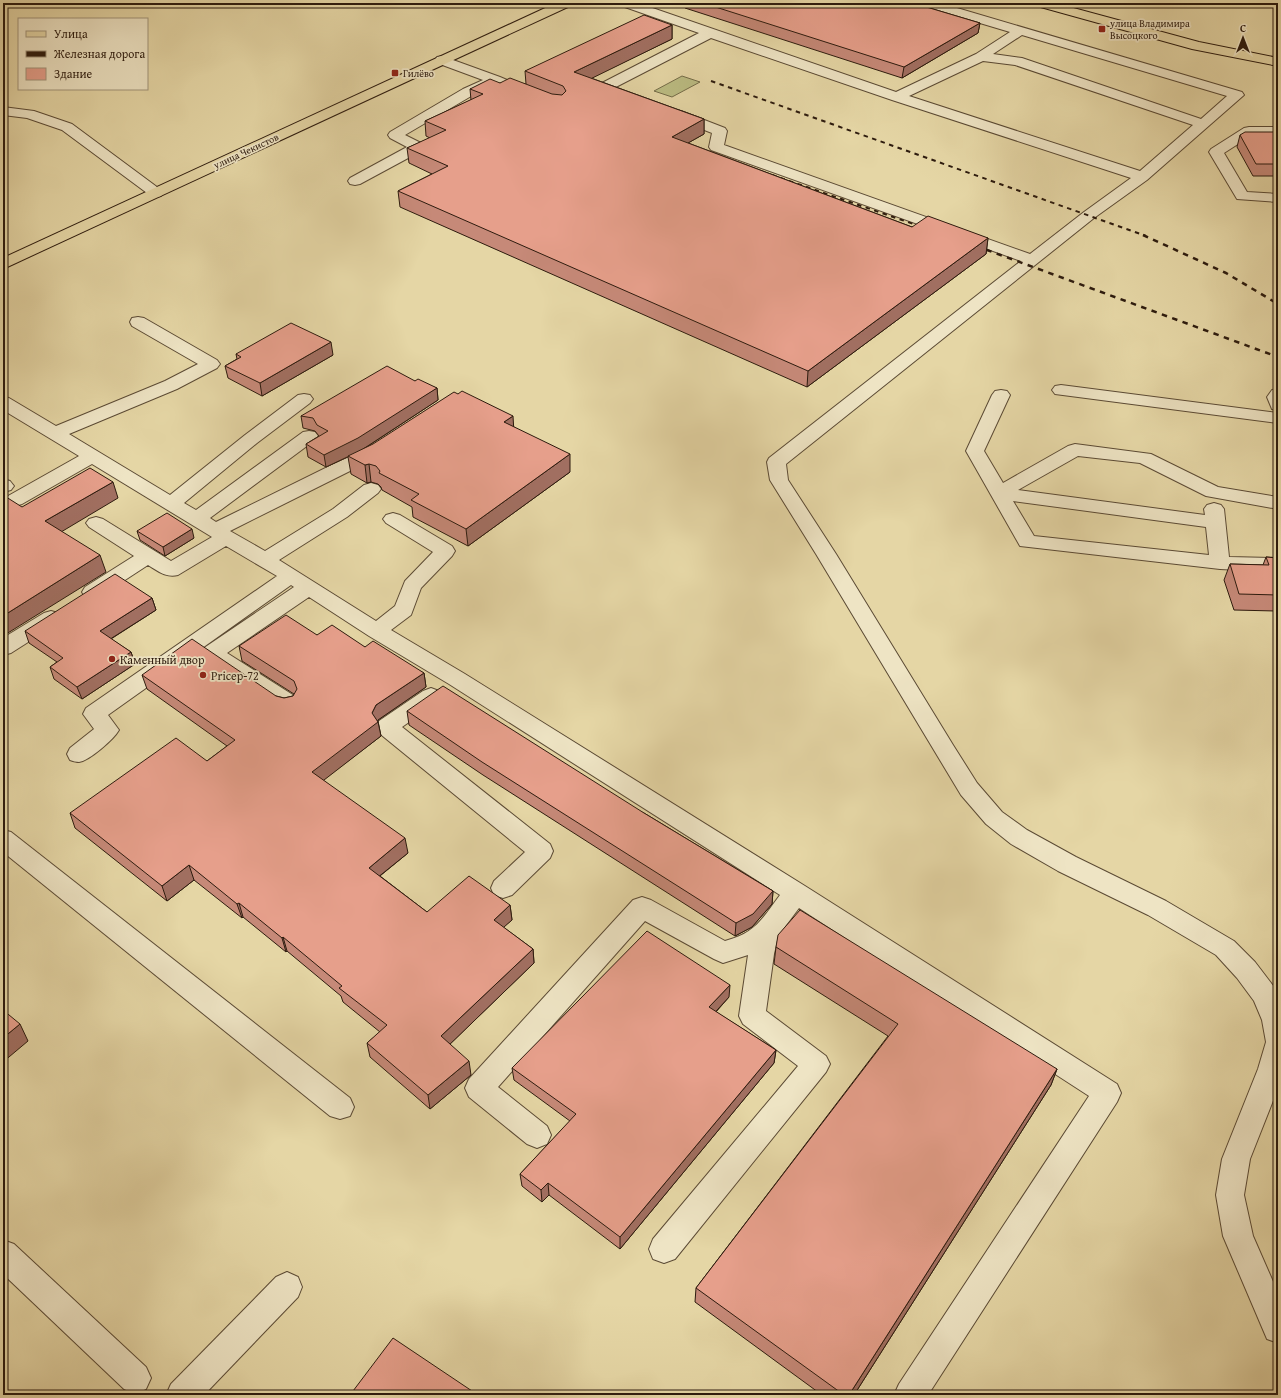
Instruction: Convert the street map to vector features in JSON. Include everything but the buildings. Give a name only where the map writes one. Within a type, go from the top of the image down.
[{"type":"main road","points":[[489,38],[538,3]]},
{"type":"main road","points":[[489,38],[566,3]]},
{"type":"main road","points":[[1042,3],[1197,46],[1278,62]]},
{"type":"main road","name":"улица Чекистов","points":[[3,264],[489,38]]},
{"type":"lane","points":[[626,3],[897,96],[1142,176]]},
{"type":"lane","points":[[643,9],[655,3]]},
{"type":"lane","points":[[927,3],[1237,95],[1142,176],[1089,215],[776,462],[779,480],[826,554],[969,789],[994,818],[1019,838],[1067,864],[1157,908],[1225,948],[1246,970],[1265,995],[1275,1020],[1278,1040]]},
{"type":"lane","points":[[897,96],[981,57],[1020,31]]},
{"type":"lane","points":[[619,92],[605,87],[710,33]]},
{"type":"lane","points":[[981,57],[1017,61],[1203,124]]},
{"type":"lane","points":[[442,60],[516,88]]},
{"type":"lane","points":[[355,180],[418,148],[395,135],[468,92],[495,80]]},
{"type":"lane","points":[[662,109],[720,131],[716,147],[1033,260]]},
{"type":"lane","points":[[3,111],[29,114],[67,127],[156,193]]},
{"type":"lane","points":[[1278,131],[1249,131],[1216,152],[1242,196],[1278,198]]},
{"type":"lane","points":[[56,433],[171,385],[211,364],[138,322]]},
{"type":"lane","points":[[1061,390],[1278,418]]},
{"type":"lane","points":[[1278,394],[1276,397],[1278,405]]},
{"type":"lane","points":[[1001,395],[975,452],[1027,542],[1220,563],[1278,564]]},
{"type":"lane","points":[[171,504],[251,439],[304,399]]},
{"type":"lane","points":[[6,407],[56,433],[265,560],[376,631],[457,679],[1107,1092],[910,1395]]},
{"type":"lane","points":[[96,523],[171,570],[309,436]]},
{"type":"lane","points":[[213,529],[368,456],[386,443]]},
{"type":"lane","points":[[998,494],[1075,450],[1144,458],[1213,492],[1278,503]]},
{"type":"lane","points":[[7,490],[93,456]]},
{"type":"lane","points":[[265,560],[340,513],[371,489]]},
{"type":"lane","points":[[1213,492],[1220,563]]},
{"type":"lane","points":[[998,494],[1215,522]]},
{"type":"lane","points":[[376,631],[404,610],[412,586],[445,551],[393,519]]},
{"type":"lane","points":[[3,648],[148,556]]},
{"type":"lane","points":[[288,703],[212,653],[300,582]]},
{"type":"lane","points":[[78,754],[108,730],[94,714],[300,582]]},
{"type":"lane","points":[[457,679],[387,727],[541,851],[503,888]]},
{"type":"lane","points":[[3,840],[340,1107]]},
{"type":"lane","points":[[537,1135],[479,1088],[642,907],[722,952],[748,945],[766,933],[796,893]]},
{"type":"lane","points":[[664,1249],[816,1064],[752,1016],[761,954],[766,933]]},
{"type":"lane","points":[[1278,1044],[1272,1069],[1236,1159],[1230,1195],[1238,1236],[1278,1328]]},
{"type":"lane","points":[[3,1254],[135,1378]]},
{"type":"lane","points":[[182,1395],[287,1287]]},
{"type":"green space","points":[[682,76],[700,82],[672,97],[654,91]]},
{"type":"railway","points":[[711,81],[1146,236]]},
{"type":"railway","points":[[772,175],[925,228]]},
{"type":"railway","points":[[1143,235],[1226,273],[1278,304]]},
{"type":"railway","points":[[976,246],[1278,357]]},
{"type":"place","name":"улица Владимира Высоцкого","points":[[1102,29]]},
{"type":"place","name":"Гилёво","points":[[395,73]]},
{"type":"place","name":"Каменный двор","points":[[112,659]]},
{"type":"place","name":"Pricep-72","points":[[203,675]]}]
